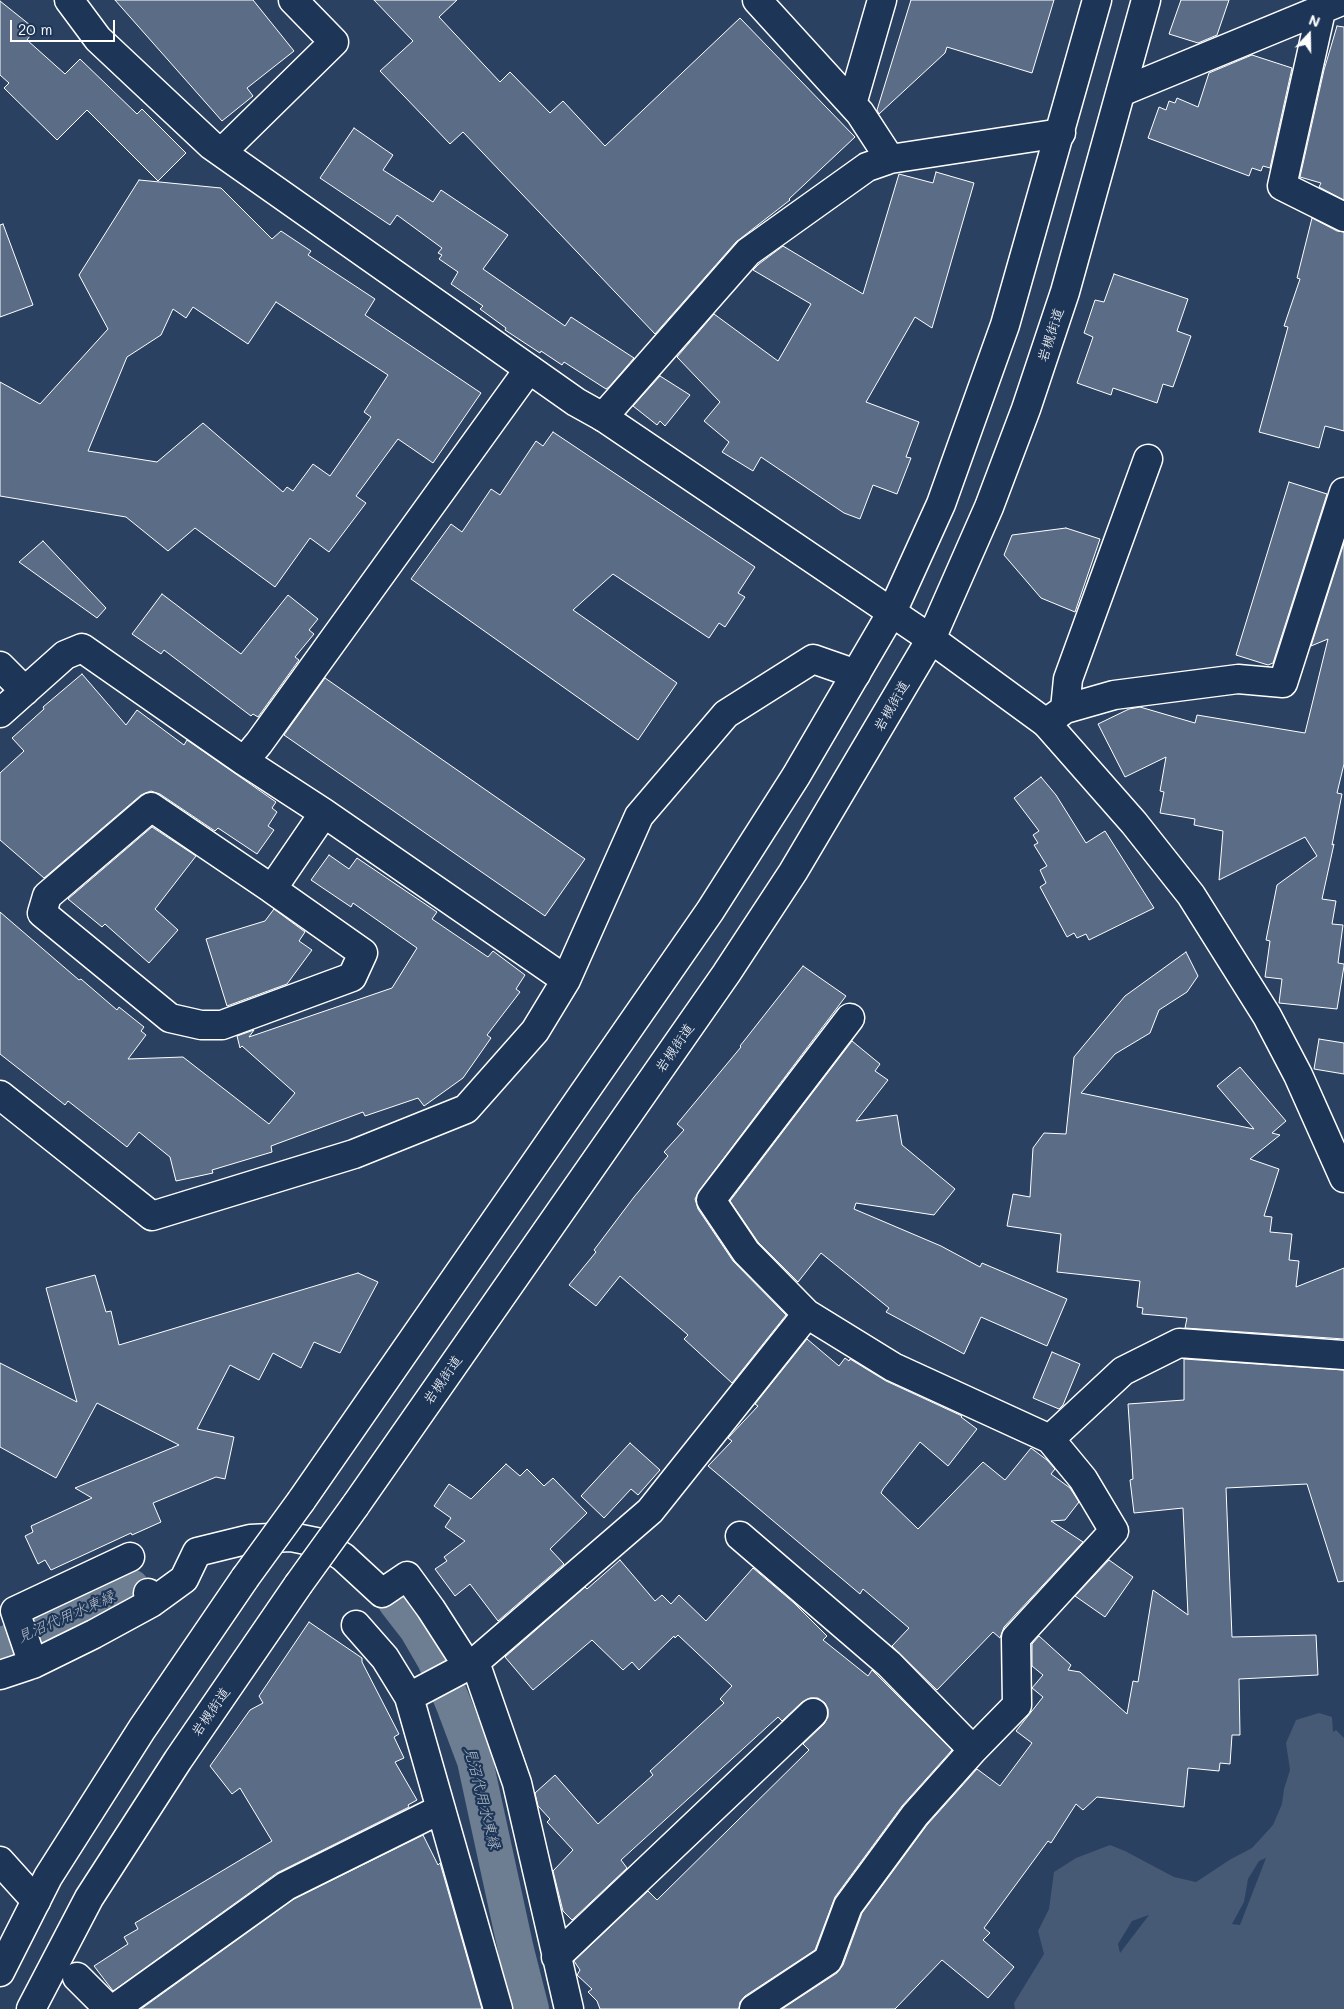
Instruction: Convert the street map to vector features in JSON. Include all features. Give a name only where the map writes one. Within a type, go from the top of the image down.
[{"type":"main road","points":[[69,0],[98,39],[211,145],[576,402],[603,417],[931,639],[1055,716],[1134,823],[1191,895],[1267,1016],[1298,1075],[1341,1166]]},
{"type":"main road","points":[[222,152],[334,42],[293,0]]},
{"type":"main road","points":[[757,0],[860,113],[890,159]]},
{"type":"main road","points":[[852,104],[882,0]]},
{"type":"main road","points":[[0,1972],[48,1877],[142,1729],[710,911],[796,776],[892,612],[941,504],[1005,325],[1061,133],[1097,0]]},
{"type":"main road","name":"岩槻街道","points":[[31,2009],[89,1898],[178,1760],[298,1585],[356,1506],[726,974],[798,864],[931,639],[989,507],[1026,409],[1065,292],[1146,0]]},
{"type":"main road","points":[[1121,92],[1332,5]]},
{"type":"main road","points":[[1332,5],[1282,186],[1344,217]]},
{"type":"main road","points":[[603,417],[748,252],[867,167],[890,159],[1061,133]]},
{"type":"main road","points":[[244,761],[259,743],[529,369]]},
{"type":"main road","points":[[1055,716],[1148,459]]},
{"type":"main road","points":[[1055,716],[1114,695],[1238,679],[1283,683],[1344,492]]},
{"type":"main road","points":[[0,713],[65,655],[82,648],[244,761],[566,980]]},
{"type":"main road","points":[[0,1095],[152,1216],[354,1154],[466,1109],[536,1031],[566,980],[639,816],[726,714],[814,659],[856,674]]},
{"type":"main road","points":[[0,666],[25,691]]},
{"type":"main road","points":[[150,807],[272,889],[363,953],[352,977],[222,1025],[201,1025],[170,1018],[42,913],[46,896],[150,807]]},
{"type":"main road","points":[[272,889],[324,814]]},
{"type":"main road","points":[[754,2009],[828,1960],[848,1906],[915,1815],[973,1750],[1017,1705],[1016,1638],[1114,1531],[1083,1479],[1050,1439],[893,1367],[807,1314],[746,1252],[711,1200],[850,1018]]},
{"type":"main road","points":[[409,1697],[471,1663],[650,1511],[807,1314]]},
{"type":"main road","points":[[1050,1439],[1123,1370],[1179,1343],[1344,1355]]},
{"type":"main road","points":[[740,1536],[889,1664],[973,1750]]},
{"type":"main road","points":[[0,1675],[31,1656],[94,1634],[149,1598],[184,1579],[197,1552],[250,1539],[292,1537],[321,1543],[343,1557],[382,1593],[407,1576],[471,1663],[517,1783],[568,2009]]},
{"type":"main road","points":[[31,1656],[11,1616],[130,1557]]},
{"type":"main road","points":[[356,1625],[385,1658],[409,1697],[498,2009]]},
{"type":"main road","points":[[556,1957],[813,1712]]},
{"type":"main road","points":[[114,2009],[286,1886],[441,1808]]},
{"type":"main road","points":[[0,1861],[36,1901]]},
{"type":"main road","points":[[77,1977],[109,2009]]},
{"type":"shaded area","points":[[1319,1713],[1332,1717],[1333,1732],[1336,1730],[1344,1738],[1344,2009],[1015,2009],[1014,2003],[1044,1954],[1038,1931],[1049,1909],[1054,1872],[1076,1858],[1110,1845],[1174,1877],[1196,1882],[1252,1848],[1273,1825],[1282,1804],[1290,1770],[1286,1743],[1296,1720]],"holes":[[[1266,1858],[1240,1925],[1232,1924],[1244,1902],[1248,1879],[1259,1861]],[[1149,1915],[1120,1953],[1118,1944],[1132,1921]]]},
{"type":"building","points":[[115,0],[253,0],[294,51],[247,88],[253,96],[222,121]]},
{"type":"building","points":[[374,0],[457,0],[439,17],[500,82],[510,72],[550,113],[563,101],[605,146],[740,18],[855,137],[790,200],[736,242],[655,334],[463,132],[450,144],[380,71],[413,41]]},
{"type":"building","points":[[911,0],[1054,0],[1032,73],[947,47],[945,53],[879,114],[877,110]]},
{"type":"building","points":[[1181,0],[1229,0],[1217,35],[1198,43],[1169,34]]},
{"type":"building","points":[[0,1],[35,29],[27,40],[65,74],[80,59],[137,114],[142,109],[186,153],[158,181],[87,110],[57,140],[4,88],[9,83],[0,75]]},
{"type":"building","points":[[1337,26],[1344,27],[1344,200],[1319,187],[1321,183],[1300,177],[1324,70]]},
{"type":"building","points":[[1252,55],[1292,68],[1270,168],[1263,166],[1261,171],[1252,168],[1249,176],[1148,138],[1159,107],[1166,110],[1169,101],[1175,103],[1177,98],[1198,107],[1209,73]]},
{"type":"building","points":[[354,128],[393,155],[383,170],[433,202],[441,190],[508,235],[483,269],[565,326],[571,317],[634,358],[609,387],[606,389],[564,362],[562,365],[541,351],[540,353],[505,330],[506,328],[480,309],[483,306],[451,284],[458,272],[439,259],[442,255],[438,253],[442,248],[397,215],[390,225],[320,178]]},
{"type":"building","points":[[936,172],[974,183],[932,328],[915,317],[866,402],[919,422],[906,457],[911,458],[897,494],[873,485],[860,519],[844,513],[761,457],[753,471],[722,452],[729,442],[704,421],[720,402],[677,357],[714,314],[778,361],[811,304],[753,270],[783,246],[863,294],[899,174],[933,183]]},
{"type":"building","points":[[139,180],[221,188],[272,239],[281,231],[311,251],[308,255],[375,299],[365,315],[481,393],[433,463],[398,439],[356,496],[366,503],[329,552],[310,538],[275,587],[195,528],[168,551],[126,517],[0,496],[0,382],[40,404],[108,329],[79,275]],"holes":[[[276,302],[388,375],[364,412],[371,417],[330,476],[313,464],[293,491],[287,487],[283,492],[203,423],[157,462],[88,451],[127,357],[161,335],[173,309],[186,318],[193,307],[248,344]]]},
{"type":"building","points":[[1312,218],[1337,231],[1344,232],[1344,431],[1325,426],[1319,448],[1259,432],[1288,327],[1284,326],[1300,279],[1297,278]]},
{"type":"building","points":[[3,224],[33,305],[0,317],[0,225]]},
{"type":"building","points":[[1114,274],[1188,299],[1177,331],[1191,336],[1173,387],[1163,384],[1157,403],[1113,388],[1111,395],[1077,383],[1093,337],[1084,333],[1095,300],[1104,302]]},
{"type":"building","points":[[660,376],[690,395],[665,426],[660,421],[657,425],[633,406]]},
{"type":"building","points":[[553,432],[755,567],[738,593],[745,597],[725,627],[719,623],[709,638],[613,574],[573,610],[677,683],[638,740],[411,579],[451,524],[462,532],[491,489],[500,495],[536,441],[543,446]]},
{"type":"building","points":[[1289,482],[1327,494],[1273,663],[1268,665],[1236,655]]},
{"type":"building","points":[[1066,528],[1100,539],[1075,612],[1041,598],[1004,555],[1012,535]]},
{"type":"building","points":[[43,541],[106,608],[97,618],[19,562]]},
{"type":"building","points":[[1344,543],[1344,764],[1337,793],[1342,794],[1332,845],[1334,844],[1322,899],[1336,901],[1332,924],[1343,925],[1338,963],[1344,964],[1344,966],[1337,1009],[1279,1003],[1282,979],[1265,977],[1270,941],[1266,940],[1277,885],[1317,856],[1305,837],[1219,880],[1223,831],[1194,825],[1195,819],[1160,813],[1164,792],[1160,791],[1166,757],[1125,777],[1098,724],[1129,709],[1140,707],[1195,723],[1197,715],[1305,733],[1328,639],[1311,646]]},
{"type":"building","points":[[162,594],[241,654],[288,595],[318,619],[309,630],[314,634],[295,657],[299,660],[258,717],[253,714],[251,716],[164,650],[161,654],[132,634]]},
{"type":"building","points":[[82,674],[126,725],[137,710],[184,745],[187,740],[276,802],[272,808],[277,812],[268,826],[274,830],[257,854],[218,828],[215,831],[160,794],[151,791],[141,795],[44,878],[0,840],[0,773],[24,751],[12,738],[44,709],[43,707]]},
{"type":"building","points":[[325,678],[585,859],[545,916],[284,735]]},
{"type":"building","points":[[1041,777],[1056,795],[1086,843],[1105,831],[1154,908],[1089,940],[1086,934],[1077,938],[1074,933],[1067,937],[1040,887],[1046,883],[1040,870],[1047,866],[1034,845],[1038,843],[1033,835],[1039,831],[1014,798]]},
{"type":"building","points":[[152,827],[196,856],[155,909],[178,930],[149,963],[105,924],[102,927],[68,899]]},
{"type":"building","points":[[329,855],[349,869],[357,858],[437,912],[432,919],[488,957],[493,951],[525,975],[516,989],[520,992],[487,1035],[491,1038],[463,1078],[424,1106],[418,1098],[365,1116],[363,1112],[271,1146],[272,1152],[212,1170],[213,1173],[176,1181],[170,1157],[139,1132],[127,1147],[68,1101],[65,1105],[0,1054],[0,912],[79,980],[81,979],[117,1010],[119,1007],[144,1027],[141,1031],[146,1035],[128,1059],[183,1057],[269,1124],[295,1093],[242,1046],[240,1048],[237,1036],[254,1030],[249,1037],[392,988],[417,948],[353,903],[351,907],[311,880]]},
{"type":"building","points":[[274,909],[305,932],[299,941],[312,950],[287,984],[227,1006],[206,939],[265,921]]},
{"type":"building","points":[[1186,952],[1198,976],[1187,992],[1159,1010],[1150,1033],[1115,1054],[1081,1093],[1254,1129],[1217,1086],[1240,1067],[1286,1121],[1272,1133],[1280,1135],[1250,1159],[1279,1169],[1264,1216],[1272,1217],[1270,1232],[1292,1234],[1289,1260],[1299,1261],[1296,1287],[1344,1268],[1344,1339],[1185,1328],[1187,1318],[1142,1314],[1143,1308],[1137,1307],[1140,1281],[1057,1272],[1061,1234],[1007,1226],[1013,1194],[1030,1197],[1033,1148],[1044,1133],[1066,1134],[1074,1057],[1125,996]]},
{"type":"building","points":[[803,966],[846,996],[699,1191],[695,1199],[698,1209],[733,1261],[786,1315],[732,1383],[684,1339],[688,1335],[620,1276],[596,1306],[569,1285],[596,1252],[594,1250],[634,1197],[668,1156],[664,1152],[684,1130],[677,1124],[741,1047]]},
{"type":"building","points":[[1319,1039],[1344,1043],[1344,1074],[1314,1069]]},
{"type":"building","points":[[852,1041],[880,1064],[875,1071],[888,1080],[856,1121],[897,1115],[902,1145],[955,1189],[934,1215],[856,1203],[854,1209],[941,1246],[980,1267],[982,1263],[1067,1299],[1047,1346],[981,1317],[964,1354],[886,1312],[889,1308],[821,1253],[798,1282],[758,1242],[730,1201]]},
{"type":"building","points":[[358,1273],[378,1282],[340,1353],[314,1342],[301,1368],[273,1353],[259,1380],[230,1365],[197,1429],[234,1437],[225,1479],[216,1477],[153,1503],[161,1522],[132,1535],[131,1533],[51,1570],[45,1560],[38,1564],[25,1536],[33,1532],[31,1526],[92,1498],[75,1488],[179,1445],[97,1403],[56,1478],[0,1447],[0,1363],[77,1402],[46,1288],[95,1275],[106,1312],[111,1311],[119,1345]]},
{"type":"building","points":[[807,1339],[839,1366],[845,1358],[849,1361],[850,1359],[886,1381],[962,1416],[977,1429],[948,1466],[920,1442],[883,1489],[881,1493],[918,1529],[983,1462],[1005,1480],[1031,1448],[1047,1460],[1055,1469],[1051,1474],[1070,1488],[1079,1502],[1065,1520],[1051,1521],[1083,1542],[1004,1627],[1000,1638],[993,1632],[937,1690],[892,1646],[909,1628],[863,1589],[860,1594],[708,1466],[732,1441],[728,1438],[758,1406],[755,1404]]},
{"type":"building","points":[[1052,1352],[1080,1364],[1063,1405],[1059,1409],[1033,1398]]},
{"type":"building","points":[[1184,1359],[1344,1370],[1344,1581],[1338,1582],[1307,1484],[1226,1488],[1232,1637],[1316,1635],[1318,1675],[1239,1679],[1240,1735],[1232,1735],[1230,1764],[1220,1763],[1219,1771],[1188,1768],[1184,1807],[1097,1797],[1083,1810],[1076,1804],[1051,1843],[1048,1841],[984,1928],[990,1933],[983,1940],[1014,1967],[988,1998],[942,1960],[895,2009],[782,2009],[837,1973],[843,1965],[862,1913],[927,1825],[977,1769],[1000,1786],[1032,1743],[1016,1731],[1043,1697],[1032,1688],[1043,1675],[1032,1666],[1032,1644],[1039,1636],[1071,1665],[1068,1670],[1080,1672],[1127,1714],[1133,1681],[1138,1682],[1153,1590],[1188,1615],[1183,1508],[1134,1513],[1130,1480],[1133,1479],[1128,1404],[1184,1400]]},
{"type":"building","points":[[630,1443],[660,1470],[638,1495],[631,1489],[604,1518],[581,1496]]},
{"type":"building","points":[[506,1464],[520,1476],[527,1469],[544,1486],[553,1478],[587,1513],[550,1549],[564,1564],[498,1621],[470,1584],[455,1596],[435,1569],[447,1561],[444,1557],[465,1541],[445,1527],[451,1518],[434,1506],[449,1484],[471,1499]]},
{"type":"building","points":[[620,1560],[655,1601],[662,1595],[671,1604],[679,1595],[706,1621],[753,1568],[794,1603],[827,1636],[823,1640],[868,1676],[872,1670],[952,1750],[902,1806],[835,1897],[815,1950],[745,1996],[740,2002],[739,2009],[600,2009],[597,2001],[588,1992],[592,1989],[577,1975],[580,1970],[574,1961],[648,1891],[657,1900],[809,1750],[803,1744],[824,1724],[828,1717],[828,1709],[825,1703],[818,1698],[810,1698],[802,1702],[782,1721],[778,1717],[621,1860],[627,1868],[572,1920],[563,1911],[553,1871],[573,1850],[547,1822],[550,1819],[538,1806],[535,1793],[555,1775],[598,1824],[653,1775],[650,1771],[724,1703],[720,1699],[732,1686],[678,1635],[675,1638],[674,1636],[639,1670],[632,1662],[623,1670],[592,1640],[533,1690],[505,1657],[585,1587],[587,1589]]},
{"type":"building","points":[[1109,1560],[1133,1577],[1105,1617],[1075,1596]]},
{"type":"building","points":[[309,1622],[362,1658],[362,1662],[399,1734],[394,1737],[404,1758],[395,1762],[417,1800],[408,1805],[409,1807],[277,1873],[113,1991],[94,1966],[128,1944],[124,1937],[138,1929],[135,1923],[272,1841],[240,1788],[232,1794],[210,1766],[250,1710],[263,1703],[259,1696]]},
{"type":"building","points":[[423,1835],[438,1865],[440,1863],[482,2009],[141,2009],[294,1899]]},
{"type":"waterway","name":"見沼代用水東縁","points":[[0,1645],[29,1636],[131,1587]]},
{"type":"waterway","name":"見沼代用水東縁","points":[[396,1602],[417,1629],[435,1660],[475,1761],[516,1950],[531,2009]]}]
